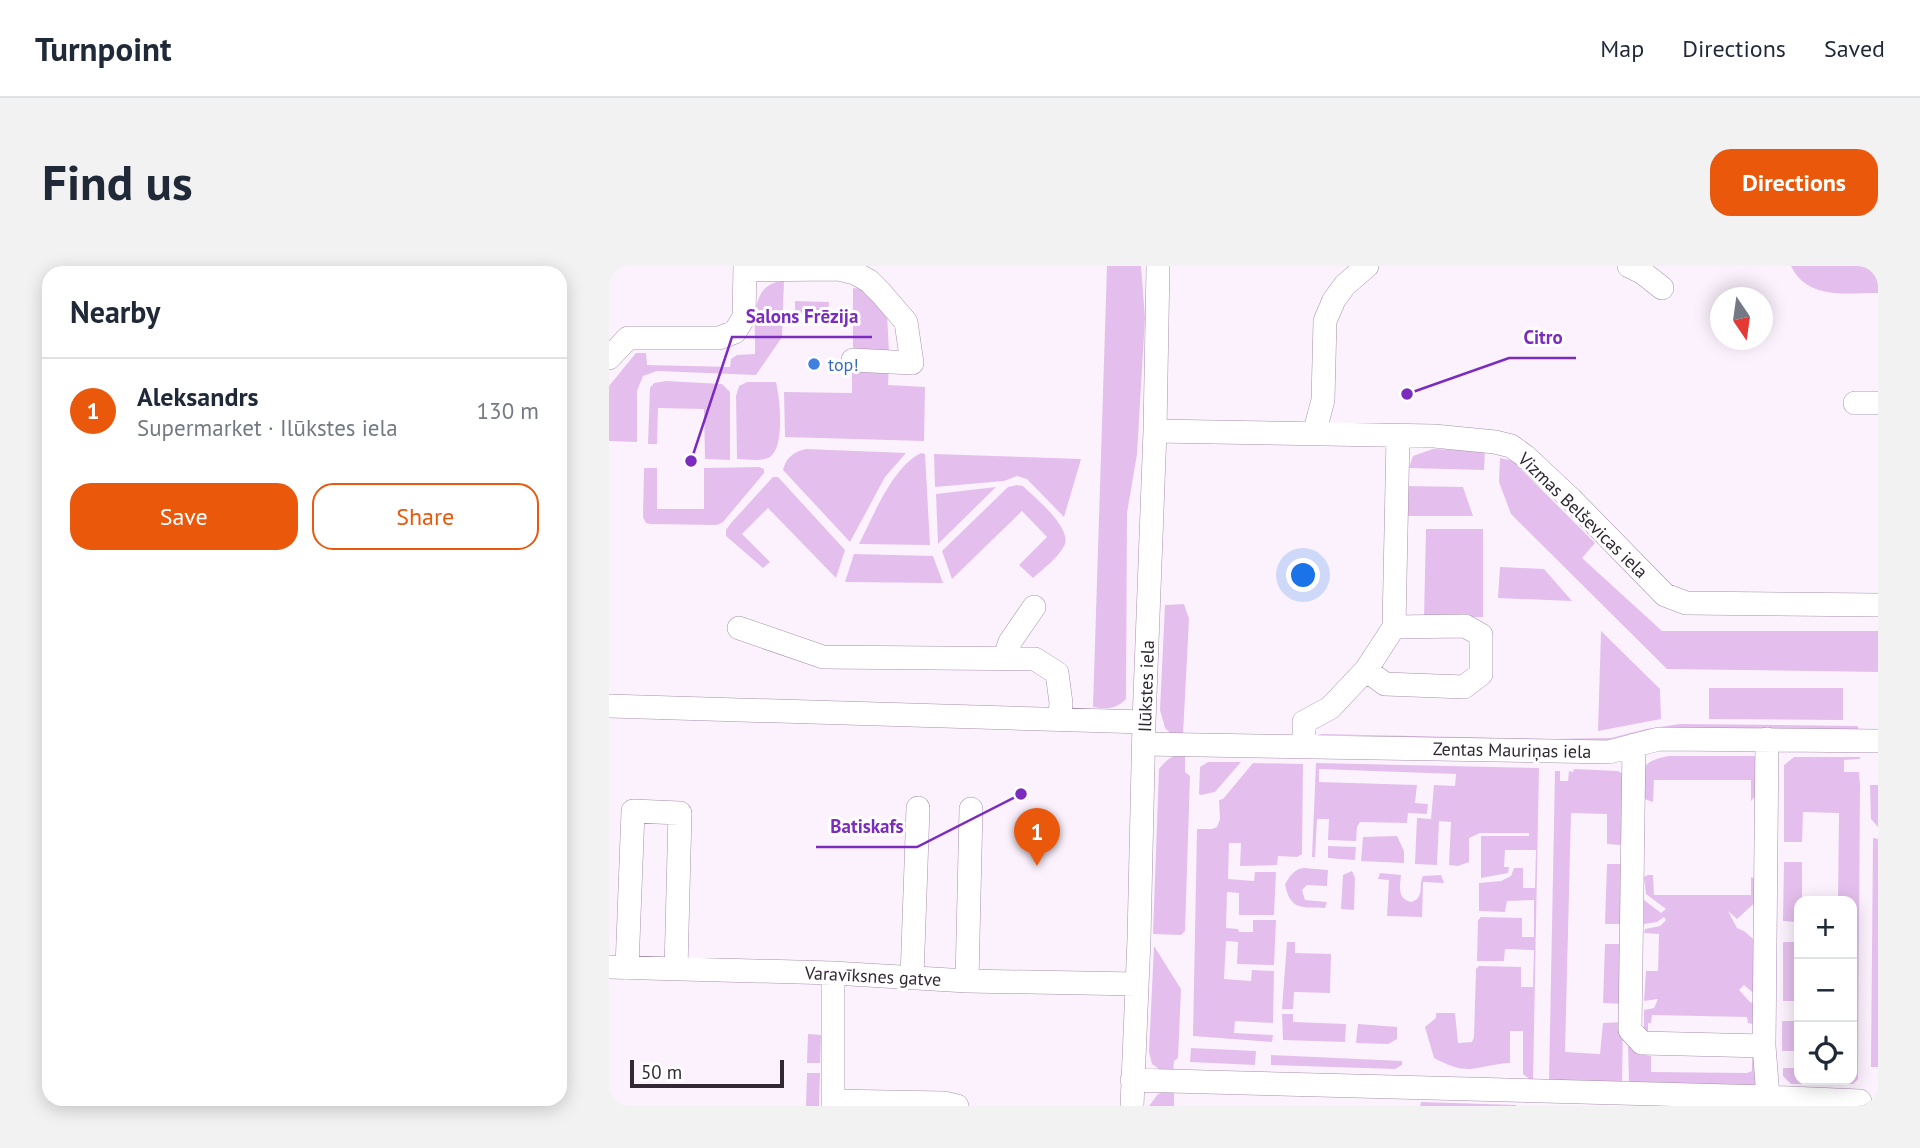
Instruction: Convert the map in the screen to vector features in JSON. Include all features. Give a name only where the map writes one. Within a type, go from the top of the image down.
[{"type":"street","name":"Ilūkstes iela","points":[[1132,1106],[1156,431],[1158,266]]},
{"type":"street","points":[[1314,434],[1323,400],[1325,321],[1334,300],[1345,285],[1367,266]]},
{"type":"street","points":[[1629,266],[1643,272],[1662,288]]},
{"type":"street","points":[[609,358],[628,338],[719,338],[735,332],[744,317],[745,268],[839,269],[855,273],[869,281],[894,305],[906,322],[912,363],[853,360]]},
{"type":"street","name":"Vizmas Belševicas iela","points":[[1156,431],[1434,436],[1495,442],[1511,446],[1525,456],[1665,595],[1686,603],[1878,605]]},
{"type":"street","points":[[1304,746],[1304,722],[1330,708],[1366,670],[1394,627],[1398,436]]},
{"type":"street","points":[[1004,659],[1010,642],[1034,607]]},
{"type":"street","points":[[1366,670],[1385,684],[1464,687],[1481,674],[1481,635],[1465,626],[1394,627]]},
{"type":"street","points":[[739,628],[823,657],[1035,659],[1057,673],[1062,703],[1059,719]]},
{"type":"street","name":"Zentas Mauriņas iela","points":[[609,706],[1059,719],[1144,733],[1304,746],[1609,752],[1659,739],[1878,741]]},
{"type":"street","points":[[1767,739],[1764,1046],[1768,1097]]},
{"type":"street","points":[[1634,746],[1630,1030],[1642,1044],[1764,1046]]},
{"type":"street","points":[[912,978],[918,808]]},
{"type":"street","points":[[967,981],[971,809]]},
{"type":"street","points":[[618,968],[633,811],[680,813],[676,969]]},
{"type":"street","name":"Varavīksnes gatve","points":[[618,968],[833,973],[967,981],[1137,984]]},
{"type":"street","points":[[833,973],[833,1103],[944,1103],[957,1106]]},
{"type":"street","points":[[1132,1080],[1412,1097],[1768,1097],[1860,1101],[1861,1106]]},
{"type":"shaded area","points":[[1107,266],[1141,266],[1145,318],[1137,454],[1127,513],[1126,699],[1107,708],[1093,707]]},
{"type":"shaded area","points":[[1791,266],[1878,266],[1878,293],[1841,293],[1817,289],[1807,285]]},
{"type":"shaded area","points":[[784,281],[782,337],[756,375],[657,371],[643,376],[637,391],[637,442],[609,441],[609,386],[636,353],[646,353],[647,365],[730,367],[731,359],[737,355],[755,354],[755,320],[759,298],[772,284]]},
{"type":"shaded area","points":[[853,288],[863,289],[887,312],[889,353],[853,351]]},
{"type":"shaded area","points":[[795,301],[829,302],[828,315],[795,314]]},
{"type":"shaded area","points":[[852,366],[889,367],[888,385],[925,387],[924,441],[785,437],[784,392],[852,393]]},
{"type":"shaded area","points":[[666,381],[722,384],[730,392],[730,460],[705,459],[704,409],[658,408],[657,444],[648,444],[650,388],[654,383]]},
{"type":"shaded area","points":[[747,382],[776,382],[780,433],[775,452],[767,459],[737,459],[736,396],[739,386]]},
{"type":"shaded area","points":[[806,449],[906,453],[885,477],[850,542],[783,470],[791,456]]},
{"type":"shaded area","points":[[1433,449],[1485,451],[1484,470],[1409,468],[1413,456]]},
{"type":"shaded area","points":[[921,453],[925,454],[930,545],[859,544],[892,481],[901,469]]},
{"type":"shaded area","points":[[934,454],[1081,459],[1064,517],[1027,479],[1017,476],[1004,481],[935,487]]},
{"type":"shaded area","points":[[1500,458],[1513,461],[1595,543],[1582,558],[1662,631],[1878,631],[1878,672],[1667,669],[1511,514],[1499,482]]},
{"type":"shaded area","points":[[644,468],[657,468],[657,509],[704,509],[704,468],[764,469],[764,473],[723,522],[717,525],[651,524],[646,523],[643,517]]},
{"type":"shaded area","points":[[773,477],[778,477],[845,550],[836,578],[768,508],[742,534],[770,562],[763,568],[726,536],[726,530],[731,523]]},
{"type":"shaded area","points":[[1023,486],[1058,522],[1066,539],[1064,546],[1033,578],[1019,565],[1047,537],[1022,511],[952,579],[942,551],[1008,487]]},
{"type":"shaded area","points":[[1407,486],[1463,487],[1473,516],[1406,516]]},
{"type":"shaded area","points":[[996,487],[938,544],[936,494]]},
{"type":"shaded area","points":[[1426,529],[1483,529],[1483,617],[1424,618]]},
{"type":"shaded area","points":[[854,554],[933,556],[943,583],[845,582]]},
{"type":"shaded area","points":[[1500,567],[1544,569],[1572,601],[1498,598]]},
{"type":"shaded area","points":[[1184,604],[1189,619],[1183,735],[1174,737],[1165,728],[1160,710],[1165,605]]},
{"type":"shaded area","points":[[1601,631],[1660,689],[1661,719],[1598,731]]},
{"type":"shaded area","points":[[1709,688],[1843,688],[1843,720],[1709,719]]},
{"type":"shaded area","points":[[1680,724],[1858,726],[1858,731],[1557,743],[1557,739],[1611,738]]},
{"type":"shaded area","points":[[1318,735],[1545,739],[1546,743],[1320,738]]},
{"type":"shaded area","points":[[1185,754],[1185,772],[1190,776],[1185,931],[1181,935],[1153,934],[1159,769],[1170,758]]},
{"type":"shaded area","points":[[1668,756],[1754,756],[1758,761],[1759,792],[1751,801],[1751,780],[1654,780],[1653,802],[1644,799],[1644,769],[1651,761]]},
{"type":"shaded area","points":[[1794,757],[1860,757],[1844,760],[1844,772],[1859,772],[1860,785],[1857,1080],[1857,896],[1838,896],[1839,813],[1803,812],[1802,842],[1784,842],[1784,765]]},
{"type":"shaded area","points":[[1208,762],[1241,762],[1215,792],[1201,795],[1200,767]]},
{"type":"shaded area","points":[[1253,763],[1303,764],[1302,854],[1297,857],[1278,856],[1277,865],[1240,866],[1241,843],[1229,843],[1228,879],[1254,881],[1255,872],[1276,872],[1274,915],[1239,915],[1239,893],[1227,892],[1226,928],[1253,932],[1253,920],[1276,920],[1274,965],[1237,964],[1238,942],[1226,941],[1224,979],[1251,981],[1252,970],[1274,971],[1273,1023],[1235,1021],[1234,1033],[1273,1035],[1272,1042],[1193,1036],[1197,829],[1217,827],[1220,819],[1219,800],[1223,799]]},
{"type":"shaded area","points":[[1316,763],[1539,768],[1533,1082],[1523,1074],[1523,1031],[1510,1031],[1510,1063],[1465,1069],[1434,1058],[1425,1027],[1436,1018],[1436,1013],[1455,1013],[1458,1043],[1472,1042],[1476,969],[1479,966],[1521,967],[1521,987],[1533,987],[1534,950],[1505,949],[1504,961],[1477,961],[1478,920],[1481,917],[1522,918],[1522,937],[1534,937],[1534,900],[1507,901],[1505,912],[1479,911],[1479,883],[1501,881],[1511,876],[1514,868],[1523,868],[1523,888],[1535,888],[1536,850],[1505,850],[1504,867],[1509,867],[1508,873],[1481,878],[1481,836],[1529,836],[1529,833],[1480,833],[1469,838],[1469,862],[1458,866],[1449,865],[1451,822],[1439,821],[1437,865],[1415,864],[1417,818],[1431,819],[1434,785],[1455,786],[1456,774],[1319,769],[1319,782],[1417,785],[1415,803],[1428,804],[1427,814],[1408,813],[1407,823],[1360,822],[1356,841],[1328,840],[1329,819],[1317,819],[1315,857],[1312,857]]},
{"type":"shaded area","points":[[1574,769],[1618,771],[1624,775],[1623,841],[1620,845],[1607,844],[1607,814],[1571,813],[1565,1052],[1600,1054],[1603,1023],[1623,1022],[1622,1083],[1549,1082],[1555,771],[1560,771],[1560,781],[1568,781],[1569,771],[1573,772]]},
{"type":"shaded area","points":[[1870,785],[1878,785],[1878,827],[1871,819]]},
{"type":"shaded area","points":[[1397,836],[1404,851],[1404,863],[1361,861],[1363,837]]},
{"type":"shaded area","points":[[1873,838],[1878,839],[1878,1067],[1871,1067]]},
{"type":"shaded area","points":[[1328,846],[1356,847],[1355,860],[1328,858]]},
{"type":"shaded area","points":[[1784,862],[1802,862],[1802,896],[1794,896],[1794,922],[1783,921]]},
{"type":"shaded area","points":[[1607,864],[1624,864],[1623,924],[1605,924]]},
{"type":"shaded area","points":[[1304,868],[1328,870],[1327,886],[1307,885],[1302,890],[1305,900],[1327,902],[1325,908],[1298,906],[1290,899],[1285,884],[1295,871]]},
{"type":"shaded area","points":[[1352,871],[1355,878],[1354,910],[1341,909],[1343,875]]},
{"type":"shaded area","points":[[1380,873],[1401,875],[1401,895],[1411,902],[1420,895],[1423,876],[1441,875],[1444,883],[1423,882],[1422,917],[1387,916],[1389,880],[1378,879]]},
{"type":"shaded area","points":[[1653,875],[1654,895],[1751,895],[1751,877],[1756,879],[1759,899],[1737,919],[1728,911],[1737,928],[1758,943],[1759,998],[1744,985],[1739,990],[1750,1002],[1759,1006],[1753,1038],[1753,1024],[1748,1023],[1747,1017],[1652,1015],[1651,1023],[1648,1023],[1648,1036],[1644,1037],[1644,1010],[1654,1008],[1658,999],[1644,1001],[1646,971],[1658,971],[1659,934],[1644,933],[1645,929],[1660,926],[1666,920],[1664,917],[1657,922],[1644,924],[1644,900],[1661,913],[1666,909],[1646,894],[1644,877]]},
{"type":"shaded area","points":[[1287,942],[1295,942],[1295,953],[1331,954],[1330,993],[1294,992],[1293,1009],[1282,1009]]},
{"type":"shaded area","points":[[1783,942],[1794,942],[1794,1001],[1783,1001]]},
{"type":"shaded area","points":[[1605,944],[1623,944],[1623,1004],[1603,1003]]},
{"type":"shaded area","points":[[1154,946],[1181,989],[1178,1058],[1174,1061],[1173,1074],[1152,1064],[1149,1052]]},
{"type":"shaded area","points":[[1282,1014],[1293,1014],[1293,1022],[1346,1024],[1345,1042],[1283,1040]]},
{"type":"shaded area","points":[[1782,1021],[1794,1021],[1794,1051],[1782,1051]]},
{"type":"shaded area","points":[[1358,1024],[1397,1027],[1397,1039],[1388,1044],[1356,1043]]},
{"type":"shaded area","points":[[808,1034],[821,1035],[820,1063],[807,1063]]},
{"type":"shaded area","points":[[1628,1042],[1638,1052],[1651,1056],[1651,1072],[1747,1073],[1752,1071],[1752,1056],[1756,1057],[1756,1081],[1754,1086],[1629,1085]]},
{"type":"shaded area","points":[[1191,1048],[1256,1051],[1255,1065],[1190,1062]]},
{"type":"shaded area","points":[[1271,1055],[1402,1061],[1402,1065],[1395,1069],[1271,1065]]},
{"type":"shaded area","points":[[1783,1068],[1794,1068],[1794,1084],[1783,1076]]},
{"type":"shaded area","points":[[807,1073],[820,1073],[819,1106],[806,1106]]},
{"type":"shaded area","points":[[1174,1091],[1174,1106],[1149,1106],[1158,1094]]},
{"type":"shaded area","points":[[1421,1102],[1516,1105],[1517,1106],[1420,1106]]},
{"type":"place","name":"top!","points":[[814,364]]},
{"type":"place","name":"Citro","points":[[1407,394]]},
{"type":"place","name":"Salons Frēzija","points":[[691,461]]},
{"type":"place","name":"Batiskafs","points":[[1021,794]]},
{"type":"place","name":"Aleksandrs","points":[[1037,866]]}]
